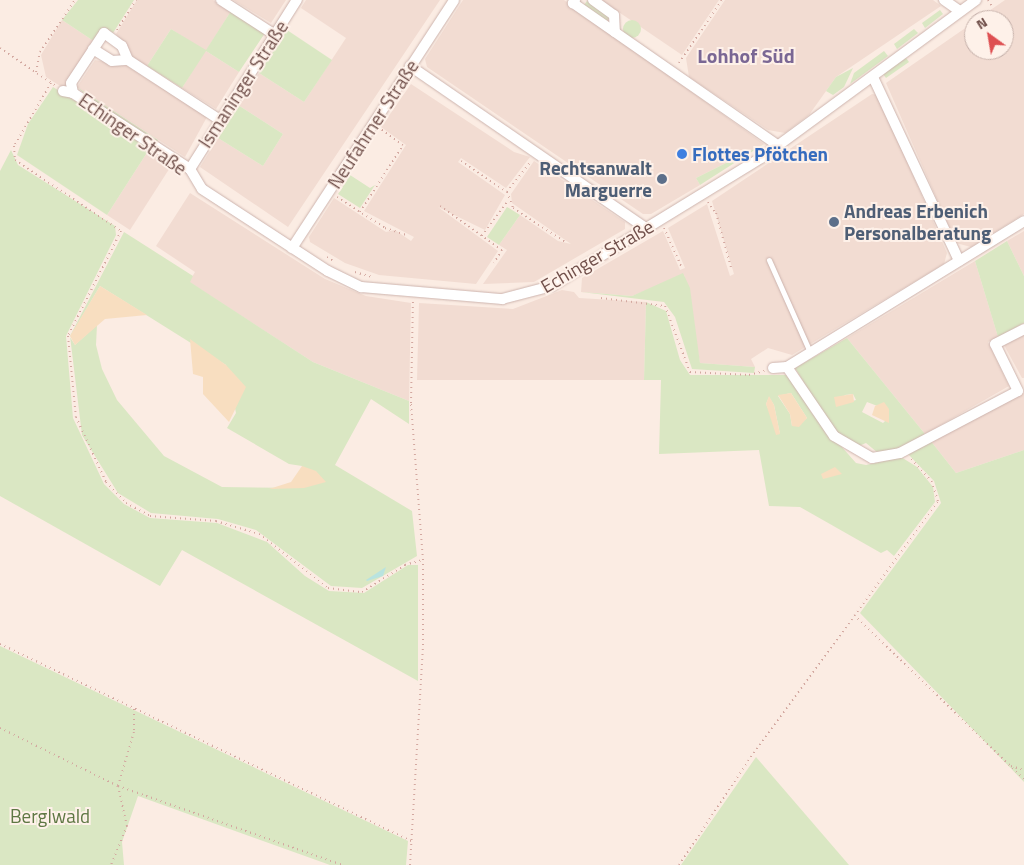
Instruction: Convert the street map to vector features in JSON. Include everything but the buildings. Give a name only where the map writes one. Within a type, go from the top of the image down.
[{"type":"street","points":[[221,0],[275,35]]},
{"type":"street","name":"Ismaninger Straße","points":[[190,169],[297,0]]},
{"type":"street","name":"Neufahrner Straße","points":[[292,248],[454,0]]},
{"type":"street","points":[[576,0],[573,3],[779,146]]},
{"type":"street","points":[[593,0],[614,15],[615,32]]},
{"type":"street","points":[[944,0],[960,11]]},
{"type":"street","name":"Echinger Straße","points":[[93,49],[71,83],[68,92],[190,169],[202,189],[292,248],[361,287],[414,294],[521,297],[552,286],[779,146],[976,0]]},
{"type":"street","points":[[128,60],[112,61],[93,49],[104,33],[122,46],[128,60],[220,120]]},
{"type":"street","points":[[410,66],[646,228]]},
{"type":"street","points":[[873,77],[959,261]]},
{"type":"street","points":[[773,368],[787,367],[1024,221]]},
{"type":"street","points":[[787,367],[834,436],[872,458],[900,453],[1021,390],[995,344],[1024,329]]},
{"type":"lane","points":[[770,260],[810,352]]},
{"type":"path","points":[[36,72],[40,52],[75,0]]},
{"type":"path","points":[[111,38],[136,0]]},
{"type":"path","points":[[674,72],[722,0]]},
{"type":"path","points":[[988,0],[992,6]]},
{"type":"path","points":[[0,48],[51,83],[14,146],[15,160],[121,231],[68,336],[76,417],[88,452],[106,482],[126,503],[150,516],[216,521],[259,534],[328,588],[362,592],[405,564],[423,560]]},
{"type":"path","points":[[360,212],[403,144],[373,123]]},
{"type":"path","points":[[482,236],[508,200],[507,192],[536,153]]},
{"type":"path","points":[[460,161],[507,192]]},
{"type":"path","points":[[329,191],[360,212],[409,236]]},
{"type":"path","points":[[702,194],[716,213],[732,271]]},
{"type":"path","points":[[508,200],[565,242]]},
{"type":"path","points":[[440,206],[502,250],[494,263]]},
{"type":"path","points":[[660,219],[682,268]]},
{"type":"path","points":[[319,252],[344,267]]},
{"type":"path","points":[[351,270],[376,278]]},
{"type":"path","points":[[410,865],[423,560],[412,403],[414,294]]},
{"type":"path","points":[[602,298],[665,306],[690,372],[749,375],[773,368]]},
{"type":"path","points":[[678,865],[854,615],[938,501],[932,482],[900,453]]},
{"type":"path","points":[[854,615],[1024,779]]},
{"type":"path","points":[[0,644],[412,842]]},
{"type":"path","points":[[111,865],[127,826],[118,786],[134,732],[134,709]]},
{"type":"path","points":[[0,728],[118,786],[342,865]]},
{"type":"path","points":[[1009,765],[1024,770]]},
{"type":"shaded area","points":[[137,0],[213,0],[231,11],[206,51],[239,72],[216,109],[182,88],[205,51],[171,29],[147,66],[133,57],[116,34]]},
{"type":"shaded area","points":[[233,0],[286,0],[271,23]]},
{"type":"shaded area","points":[[306,0],[440,0],[288,227],[200,167],[218,138],[263,166],[283,134],[238,105],[259,73],[304,102],[346,38],[301,8]]},
{"type":"shaded area","points":[[463,0],[564,0],[764,144],[696,178],[700,185],[651,214],[643,214],[427,67],[425,59]]},
{"type":"shaded area","points":[[601,0],[719,0],[682,55]]},
{"type":"shaded area","points":[[725,0],[933,0],[941,6],[836,77],[809,115],[785,133],[768,130],[689,77],[686,58]]},
{"type":"shaded area","points":[[1005,0],[1024,0],[1024,214],[971,247],[956,243],[886,83],[964,29],[964,60],[1014,60],[1014,10],[990,10]]},
{"type":"shaded area","points":[[62,20],[95,42],[65,89],[46,77],[41,55]]},
{"type":"shaded area","points":[[95,60],[127,66],[207,117],[185,157],[77,87]]},
{"type":"shaded area","points":[[411,84],[514,152],[530,157],[506,188],[461,158],[458,162],[505,195],[485,230],[438,207],[498,251],[476,284],[379,275],[345,263],[310,242],[309,237],[334,198],[386,232],[395,230],[411,241],[414,237],[364,211],[406,145],[381,127]]},
{"type":"shaded area","points":[[872,94],[878,95],[947,253],[944,264],[792,355],[768,348],[751,359],[755,367],[700,363],[684,275],[632,296],[581,292],[582,278],[663,231],[680,270],[685,268],[668,228],[707,204],[730,276],[734,274],[712,201]]},
{"type":"shaded area","points":[[150,148],[173,163],[130,230],[107,215]]},
{"type":"shaded area","points":[[534,161],[625,222],[625,229],[534,282],[483,284],[507,250],[499,245],[520,215],[558,241],[571,244],[512,203],[511,194]]},
{"type":"shaded area","points":[[190,193],[325,279],[366,296],[411,303],[409,401],[313,362],[189,282],[195,272],[156,246]]},
{"type":"shaded area","points":[[1024,231],[1024,276],[1007,241]]},
{"type":"shaded area","points":[[975,261],[998,337],[988,342],[1009,386],[925,434],[847,338]]},
{"type":"shaded area","points":[[562,290],[574,292],[579,298],[646,302],[644,380],[417,380],[419,303],[513,309]]},
{"type":"shaded area","points":[[1024,333],[1024,378],[1022,378],[1004,345]]},
{"type":"shaded area","points":[[1024,393],[1024,450],[956,473],[930,440]]},
{"type":"green space","points":[[78,0],[134,0],[113,33],[104,27],[95,42],[62,20]]},
{"type":"green space","points":[[587,1],[610,17],[607,21],[584,5]]},
{"type":"green space","points":[[940,10],[943,14],[925,28],[922,23]]},
{"type":"green space","points":[[231,11],[265,33],[239,72],[206,51],[182,88],[147,66],[171,29],[206,50]]},
{"type":"green space","points":[[632,20],[638,23],[641,29],[638,35],[632,38],[626,35],[623,29],[626,23]]},
{"type":"green space","points":[[914,29],[918,33],[897,49],[894,44]]},
{"type":"green space","points":[[287,30],[332,60],[304,102],[259,73]]},
{"type":"green space","points":[[884,51],[888,56],[850,84],[854,73]]},
{"type":"green space","points":[[906,58],[909,62],[886,78],[883,74]]},
{"type":"green space","points":[[853,68],[844,87],[833,95],[826,91],[836,77]]},
{"type":"green space","points":[[53,87],[150,148],[107,215],[17,155],[28,124]]},
{"type":"green space","points":[[77,87],[158,140],[157,143],[94,102]]},
{"type":"green space","points":[[238,105],[283,134],[263,166],[218,138]]},
{"type":"green space","points":[[764,144],[700,185],[696,178]]},
{"type":"green space","points":[[11,150],[18,165],[115,226],[116,235],[66,336],[73,418],[104,484],[124,504],[150,518],[217,523],[267,542],[305,576],[329,591],[364,593],[408,565],[418,565],[418,681],[182,550],[160,586],[0,496],[0,171]]},
{"type":"green space","points":[[350,175],[370,188],[375,185],[360,208],[338,194]]},
{"type":"green space","points":[[507,207],[520,215],[499,245],[487,237]]},
{"type":"green space","points":[[124,232],[193,276],[190,282],[313,362],[409,401],[409,424],[371,399],[335,465],[412,511],[417,556],[362,588],[331,586],[256,530],[218,519],[151,513],[118,493],[82,435],[70,337]],"holes":[[[100,286],[226,365],[236,413],[227,428],[289,464],[302,466],[304,488],[222,487],[164,456],[117,400],[102,369],[96,345],[97,325],[75,345],[70,337]]]},
{"type":"green space","points":[[1007,241],[1024,276],[1024,323],[998,337],[975,261]]},
{"type":"green space","points":[[683,273],[690,288],[700,363],[755,367],[754,373],[692,369],[675,317],[664,302],[581,292],[632,296]]},
{"type":"green space","points":[[646,302],[666,311],[680,360],[690,375],[790,375],[811,412],[856,463],[866,465],[901,457],[917,467],[933,487],[935,502],[894,556],[887,550],[881,553],[800,507],[769,506],[759,450],[659,454],[661,380],[644,380]],"holes":[[[791,393],[807,418],[797,426],[792,426],[790,414],[778,396]],[[769,397],[774,405],[780,434],[766,404]]]},
{"type":"green space","points":[[847,338],[925,434],[906,447],[878,453],[866,443],[854,448],[836,435],[795,368]],"holes":[[[853,394],[856,400],[837,405],[845,395]],[[867,402],[888,410],[888,418],[883,423],[862,412]]]},
{"type":"green space","points":[[930,440],[956,473],[1024,450],[1024,782],[860,613],[941,503],[934,481],[908,454]]},
{"type":"green space","name":"Berglwald","points":[[0,646],[408,841],[406,865],[330,865],[138,796],[122,842],[124,865],[0,865]]},
{"type":"green space","points":[[756,757],[849,865],[681,865]]},
{"type":"sand","points":[[100,286],[147,315],[105,319],[75,345],[70,336]]},
{"type":"sand","points":[[190,339],[226,365],[246,387],[229,422],[203,394],[203,377],[193,374]]},
{"type":"sand","points":[[791,393],[807,418],[799,427],[792,426],[790,414],[778,395]]},
{"type":"sand","points":[[853,394],[854,402],[836,407],[834,397]]},
{"type":"sand","points":[[769,396],[774,405],[780,434],[776,435],[766,404]]},
{"type":"sand","points":[[884,402],[889,409],[889,423],[872,415],[875,406]]},
{"type":"sand","points":[[302,466],[316,471],[326,482],[304,488],[269,489],[291,482]]},
{"type":"sand","points":[[835,467],[842,474],[823,479],[821,474]]},
{"type":"water","points":[[386,567],[383,576],[366,580]]},
{"type":"place","name":"Flottes Pfötchen","points":[[682,154]]},
{"type":"place","name":"Rechtsanwalt Marguerre","points":[[662,179]]},
{"type":"place","name":"Andreas Erbenich Personalberatung","points":[[834,222]]},
{"type":"district","name":"Lohhof Süd","points":[[746,55]]}]
